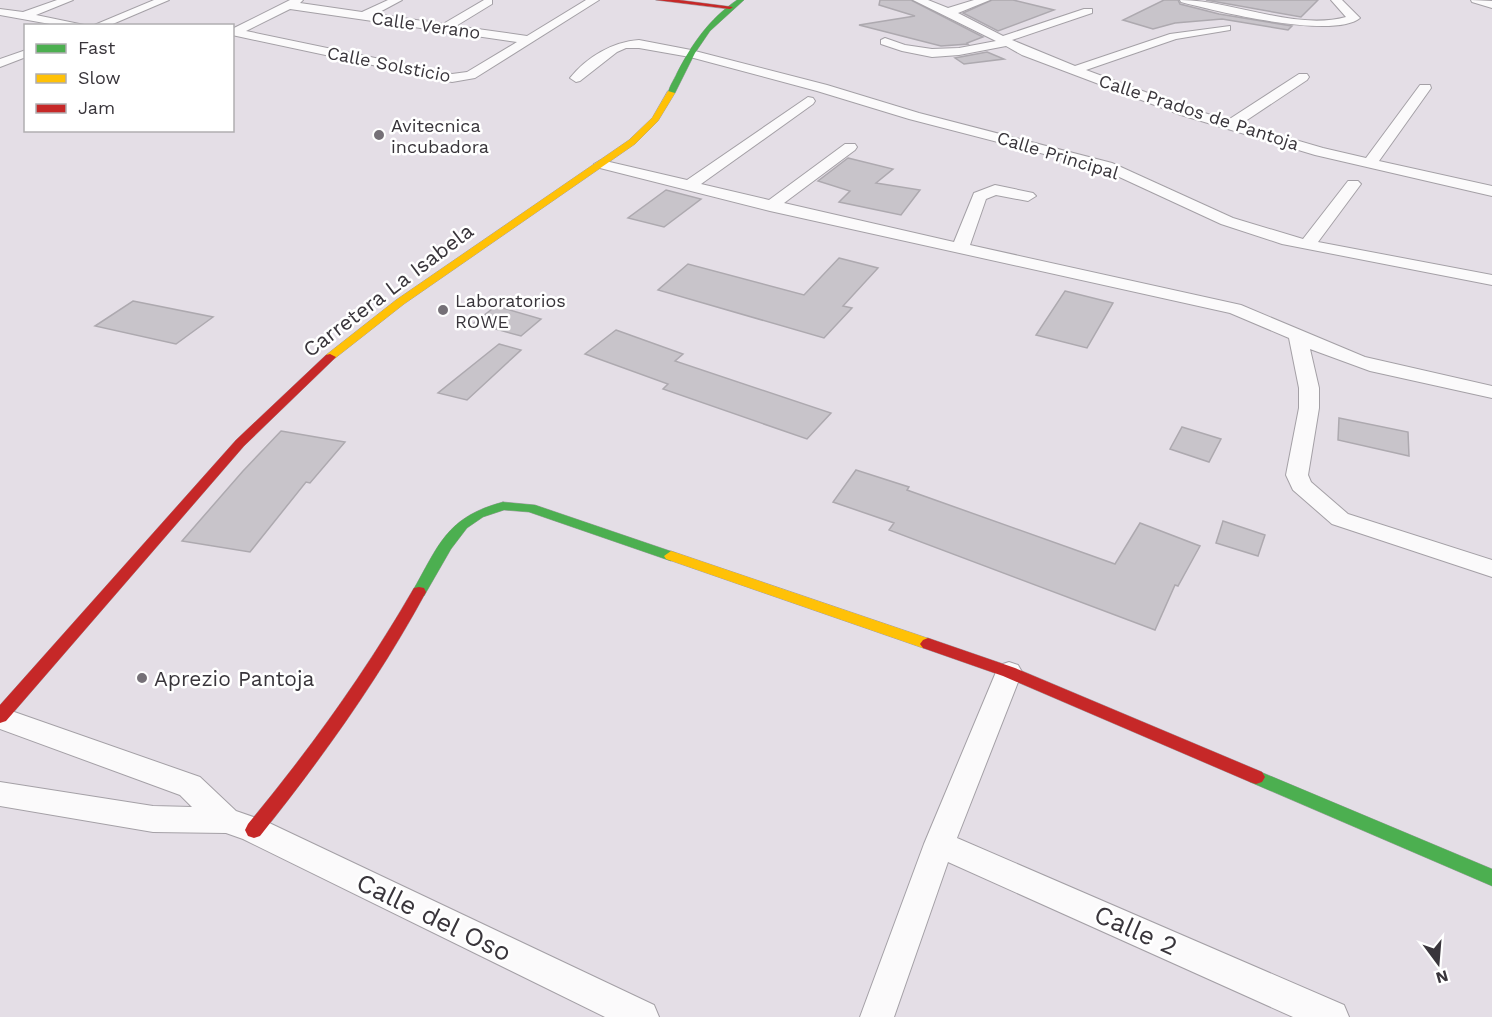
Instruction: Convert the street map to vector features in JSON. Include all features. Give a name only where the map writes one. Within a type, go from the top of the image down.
[{"type":"main road","points":[[658,0],[731,7]]},
{"type":"main road","name":"Carretera La Isabela","points":[[0,717],[240,443],[293,390],[345,343],[400,302],[632,142],[658,115],[701,35],[731,7]]},
{"type":"main road","points":[[240,825],[340,721],[460,526],[475,515],[494,507],[513,505],[530,508],[1009,672],[1492,878]]},
{"type":"street","points":[[0,24],[68,0]]},
{"type":"street","points":[[102,24],[164,0]]},
{"type":"street","points":[[364,16],[397,0]]},
{"type":"street","name":"Calle Solsticio","points":[[293,3],[235,32],[452,78],[471,75],[594,0]]},
{"type":"street","name":"Calle Prados de Pantoja","points":[[918,0],[948,12],[1004,41],[1186,112],[1320,152],[1492,191]]},
{"type":"street","points":[[948,12],[985,0]]},
{"type":"street","points":[[1185,0],[1310,23],[1336,25],[1354,18],[1337,0],[1331,0]]},
{"type":"street","points":[[1476,0],[1492,5]]},
{"type":"street","name":"Calle Verano","points":[[293,3],[364,16],[529,40]]},
{"type":"street","points":[[444,28],[488,3]]},
{"type":"street","points":[[885,42],[921,53],[943,54],[1004,41],[1088,11]]},
{"type":"street","points":[[0,12],[72,24]]},
{"type":"street","points":[[1075,70],[1174,36],[1226,28]]},
{"type":"street","name":"Calle Principal","points":[[576,78],[613,49],[624,45],[639,44],[691,54],[822,88],[914,116],[1107,166],[1227,221],[1307,245],[1492,280]]},
{"type":"street","points":[[0,63],[24,54]]},
{"type":"street","points":[[1230,125],[1304,77]]},
{"type":"street","points":[[1370,163],[1425,88]]},
{"type":"street","points":[[688,186],[808,101]]},
{"type":"street","points":[[770,206],[850,147]]},
{"type":"street","points":[[601,164],[770,206],[1235,309],[1260,317],[1336,353],[1368,365],[1492,392]]},
{"type":"street","points":[[1307,245],[1353,184]]},
{"type":"street","points":[[960,249],[979,196],[995,190],[1028,195]]},
{"type":"street","points":[[1297,334],[1309,388],[1309,408],[1297,476],[1301,485],[1340,519],[1492,569]]},
{"type":"street","points":[[878,1017],[939,844],[1009,672]]},
{"type":"street","name":"Calle del Oso","points":[[0,717],[190,786],[240,825],[642,1017]]},
{"type":"street","name":"Calle del Oso","points":[[0,794],[153,819],[240,825]]},
{"type":"street","name":"Calle 2","points":[[939,844],[1332,1017]]},
{"type":"building","points":[[880,0],[911,0],[983,37],[968,44],[941,46],[859,25],[915,16],[879,5]]},
{"type":"building","points":[[992,0],[1013,0],[1054,10],[998,31],[963,13]]},
{"type":"building","points":[[1164,0],[1178,0],[1180,4],[1219,14],[1292,26],[1288,30],[1222,19],[1175,23],[1153,29],[1123,20]]},
{"type":"building","points":[[1206,0],[1318,0],[1301,17]]},
{"type":"building","points":[[987,52],[1004,59],[964,64],[955,58]]},
{"type":"building","points":[[848,158],[893,169],[876,183],[920,190],[901,215],[839,202],[850,191],[818,181]]},
{"type":"building","points":[[666,190],[701,199],[664,227],[628,218]]},
{"type":"building","points":[[839,258],[878,268],[843,306],[852,308],[824,338],[658,290],[688,264],[804,295]]},
{"type":"building","points":[[1065,291],[1113,303],[1087,348],[1036,335]]},
{"type":"building","points":[[133,301],[213,317],[176,344],[95,326]]},
{"type":"building","points":[[496,306],[541,319],[521,336],[474,323]]},
{"type":"building","points":[[616,330],[683,354],[675,361],[831,413],[807,439],[663,389],[668,384],[585,354]]},
{"type":"building","points":[[499,344],[521,350],[467,400],[438,393]]},
{"type":"building","points":[[1339,418],[1408,432],[1409,456],[1338,440]]},
{"type":"building","points":[[1182,427],[1221,439],[1209,462],[1170,449]]},
{"type":"building","points":[[281,431],[345,442],[310,483],[306,482],[250,552],[182,541],[243,471]]},
{"type":"building","points":[[856,470],[909,487],[907,490],[1115,564],[1140,523],[1200,546],[1178,586],[1175,585],[1155,630],[889,530],[894,523],[833,502]]},
{"type":"building","points":[[1223,521],[1265,535],[1258,556],[1216,543]]},
{"type":"traffic: fast","points":[[671,93],[692,53],[708,29],[728,9],[741,0]]},
{"type":"traffic: fast","points":[[419,592],[445,546],[462,525],[478,514],[503,506],[530,508],[671,556]]},
{"type":"traffic: fast","points":[[1256,777],[1492,878]]},
{"type":"traffic: slow","points":[[330,357],[400,302],[632,142],[655,119],[671,93]]},
{"type":"traffic: slow","points":[[671,556],[928,644]]},
{"type":"traffic: jam","points":[[659,0],[730,7]]},
{"type":"traffic: jam","points":[[0,716],[240,443],[330,357]]},
{"type":"traffic: jam","points":[[254,830],[343,715],[383,655],[419,592]]},
{"type":"traffic: jam","points":[[928,644],[1009,672],[1256,777]]},
{"type":"place","name":"Avitecnica incubadora","points":[[379,135]]},
{"type":"place","name":"Laboratorios ROWE","points":[[443,310]]},
{"type":"place","name":"Aprezio Pantoja","points":[[142,678]]}]
